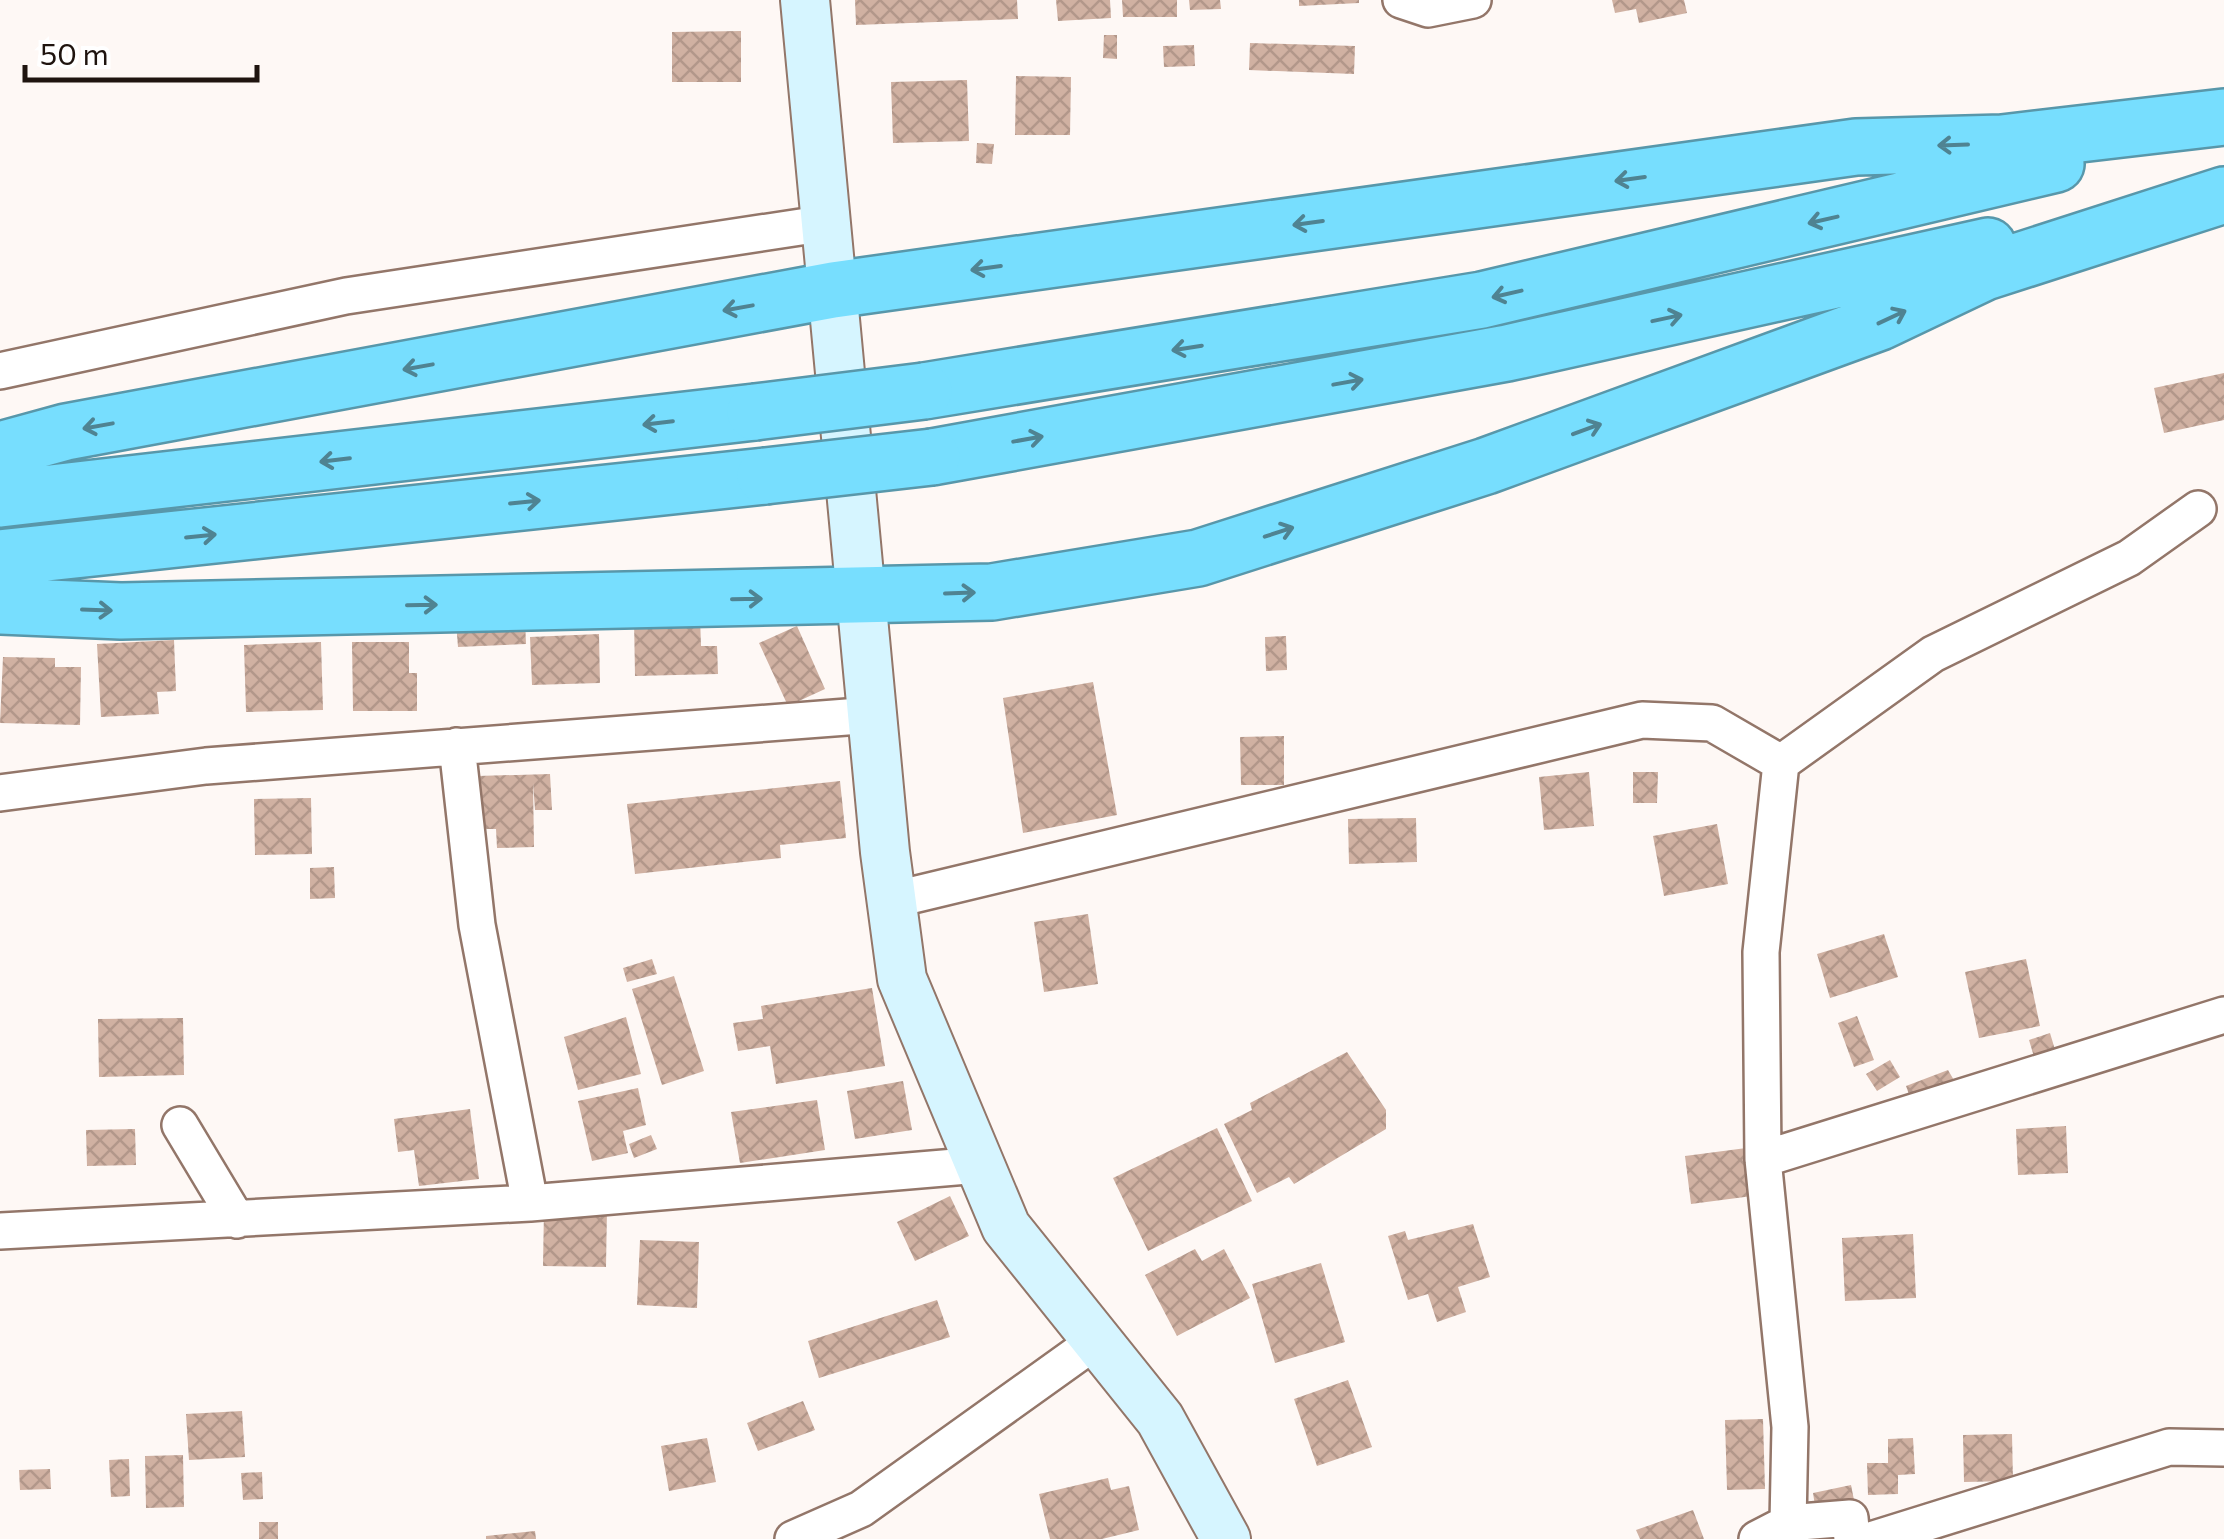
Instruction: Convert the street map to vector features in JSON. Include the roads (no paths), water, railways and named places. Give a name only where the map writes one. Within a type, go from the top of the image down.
[{"type":"highway","points":[[0,450],[66,432],[834,290],[1856,148],[2002,143],[2224,119]]},
{"type":"highway","points":[[0,499],[924,391],[1482,300],[2224,119]]},
{"type":"highway","points":[[0,558],[932,456],[1508,353],[2224,193]]},
{"type":"highway","points":[[0,606],[121,611],[992,592],[1198,558],[1486,466],[1880,322],[1986,272],[2224,193]]},
{"type":"street","points":[[805,0],[902,979],[1006,1228],[1160,1419],[1226,1539]]},
{"type":"street","points":[[1401,0],[1428,9],[1473,0]]},
{"type":"street","points":[[0,371],[346,296],[827,223]]},
{"type":"street","points":[[1852,1539],[1850,1518],[1772,1531],[1790,1427],[1763,1158],[1761,952],[1781,762],[1932,654],[2129,558],[2198,510]]},
{"type":"street","points":[[0,793],[206,766],[873,715]]},
{"type":"street","points":[[892,900],[1642,720],[1712,723],[1781,762]]},
{"type":"street","points":[[457,746],[477,924],[530,1202]]},
{"type":"street","points":[[1763,1158],[2224,1015]]},
{"type":"street","points":[[180,1126],[237,1220]]},
{"type":"street","points":[[0,1231],[530,1202],[979,1165]]},
{"type":"street","points":[[793,1539],[861,1508],[1097,1340]]},
{"type":"street","points":[[1874,1539],[2169,1448],[2224,1448]]}]
